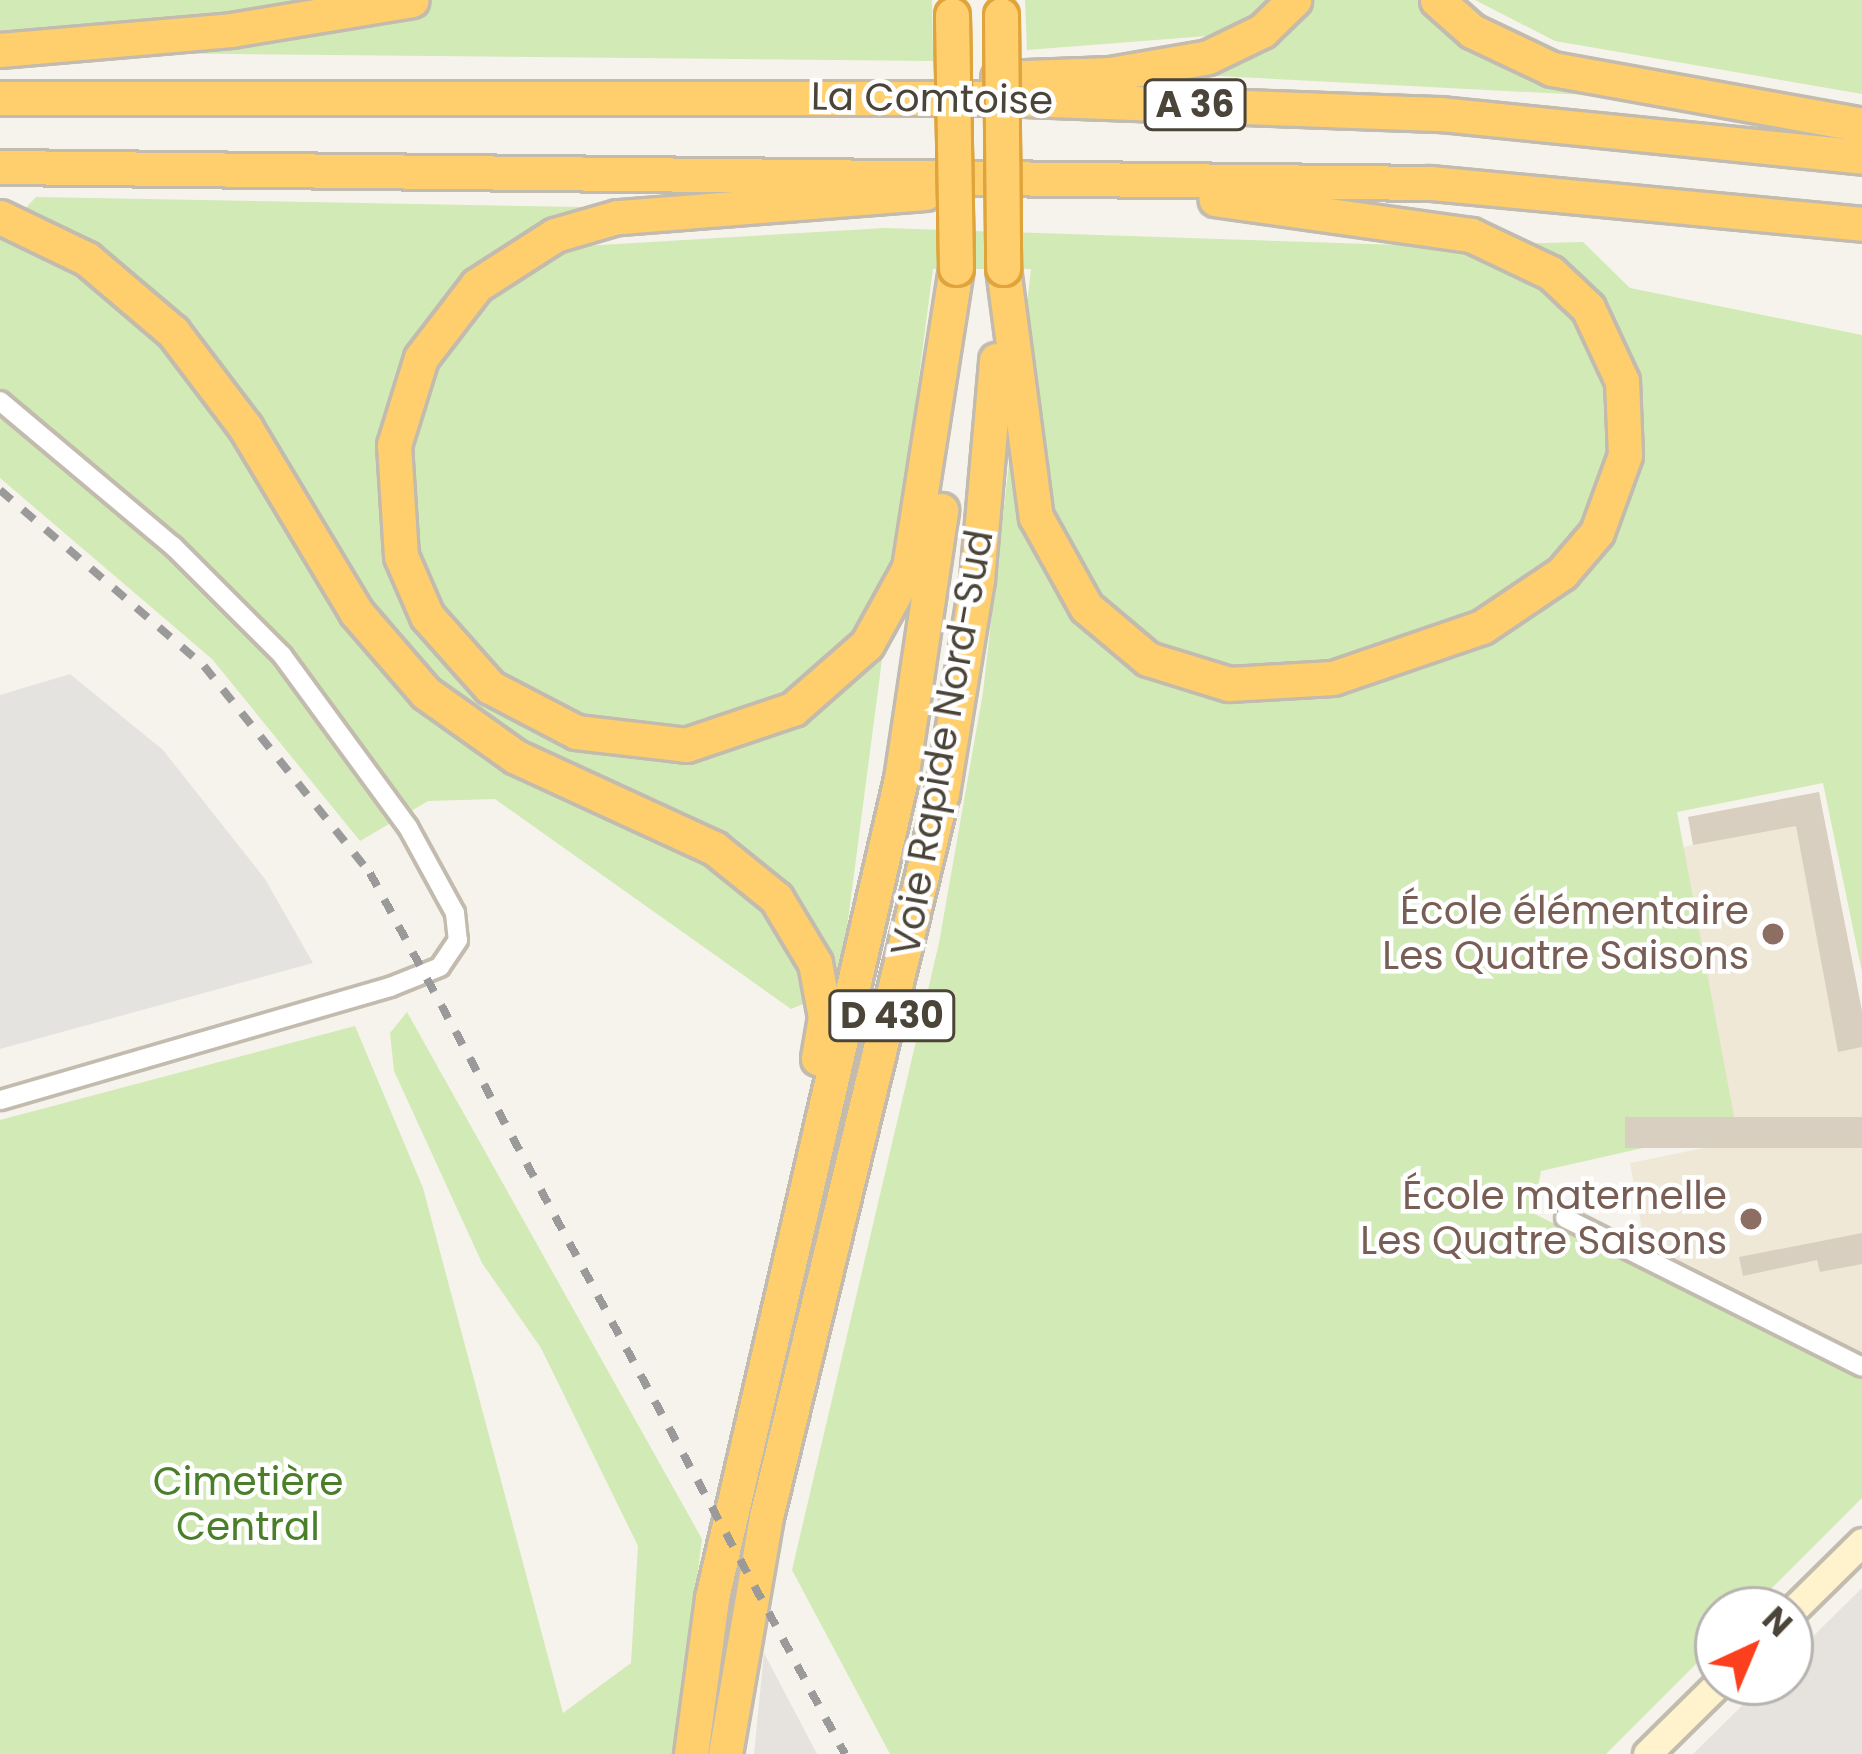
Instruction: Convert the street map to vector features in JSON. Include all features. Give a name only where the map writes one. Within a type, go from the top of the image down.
[{"type":"highway","points":[[0,50],[231,30],[412,0]]},
{"type":"highway","points":[[525,94],[1110,74],[1208,57],[1262,31],[1294,0]]},
{"type":"highway","points":[[1437,0],[1472,31],[1552,69],[1862,125]]},
{"type":"highway","name":"Voie Rapide Nord-Sud","points":[[691,1754],[712,1598],[922,671],[949,434],[956,268],[952,7]]},
{"type":"highway","name":"Voie Rapide Nord-Sud","points":[[725,1754],[766,1517],[941,794],[977,579],[1003,268],[1000,8]]},
{"type":"highway","name":"La Comtoise","points":[[0,98],[525,94],[1441,114],[1862,157]]},
{"type":"highway","name":"La Comtoise","points":[[0,167],[1430,183],[1862,224]]},
{"type":"highway","points":[[956,268],[910,568],[867,644],[807,700],[715,740],[611,741],[515,705],[427,616],[395,519],[400,414],[439,330],[500,266],[555,235],[617,217],[910,196],[1016,178]]},
{"type":"highway","points":[[1003,268],[1036,517],[1086,607],[1148,659],[1254,685],[1388,665],[1512,610],[1582,552],[1620,479],[1626,408],[1603,330],[1551,273],[1443,229],[1099,182]]},
{"type":"highway","points":[[0,217],[87,259],[173,332],[244,427],[356,613],[426,693],[516,757],[714,848],[776,898],[815,963],[825,1017],[794,1250]]},
{"type":"main road","points":[[1814,1589],[1862,1542]]},
{"type":"main road","points":[[1647,1754],[1696,1706]]},
{"type":"street","points":[[0,401],[247,617],[380,782],[458,927],[440,967],[390,987],[0,1100]]},
{"type":"street","points":[[1565,1218],[1862,1367]]},
{"type":"shaded area","points":[[70,674],[163,750],[265,879],[313,963],[0,1049],[0,695]]},
{"type":"shaded area","points":[[1819,792],[1862,1011],[1862,1353],[1645,1247],[1630,1163],[1738,1141],[1681,848],[1693,845],[1688,817]]},
{"type":"shaded area","points":[[1862,1588],[1862,1754],[1693,1754],[1742,1706],[1814,1706],[1814,1635]]},
{"type":"shaded area","points":[[764,1653],[817,1754],[754,1754]]},
{"type":"green space","points":[[0,0],[932,0],[933,61],[139,53],[0,34]]},
{"type":"green space","points":[[1025,0],[1420,0],[1464,41],[1522,73],[1606,96],[1218,76],[1207,36],[1027,50]]},
{"type":"green space","points":[[1475,0],[1862,0],[1862,94],[1555,41]]},
{"type":"green space","points":[[36,197],[583,207],[584,246],[885,228],[1430,246],[1583,242],[1630,288],[1862,335],[1862,972],[1823,783],[1677,812],[1736,1127],[1541,1171],[1533,1213],[1862,1379],[1862,1498],[1774,1586],[1694,1586],[1694,1666],[1606,1754],[890,1754],[792,1570],[939,943],[983,692],[1031,269],[933,269],[839,989],[791,1009],[495,799],[428,801],[360,841],[212,659],[0,478],[0,235]]},
{"type":"green space","name":"Cimetière Central","points":[[407,1012],[702,1539],[675,1754],[0,1754],[0,1120],[355,1026],[423,1188],[563,1713],[631,1663],[638,1546],[541,1348],[482,1263],[394,1071],[390,1033]]},
{"type":"building","points":[[1819,792],[1862,1011],[1862,1047],[1838,1052],[1796,826],[1693,845],[1688,817]]},
{"type":"building","points":[[1625,1117],[1862,1117],[1862,1148],[1625,1148]]},
{"type":"building","points":[[1862,1233],[1862,1264],[1820,1272],[1817,1260],[1743,1276],[1739,1257]]},
{"type":"railway","points":[[0,490],[204,666],[370,873],[845,1754]]},
{"type":"place","name":"École élémentaire Les Quatre Saisons","points":[[1773,934]]},
{"type":"place","name":"École maternelle Les Quatre Saisons","points":[[1751,1219]]}]
